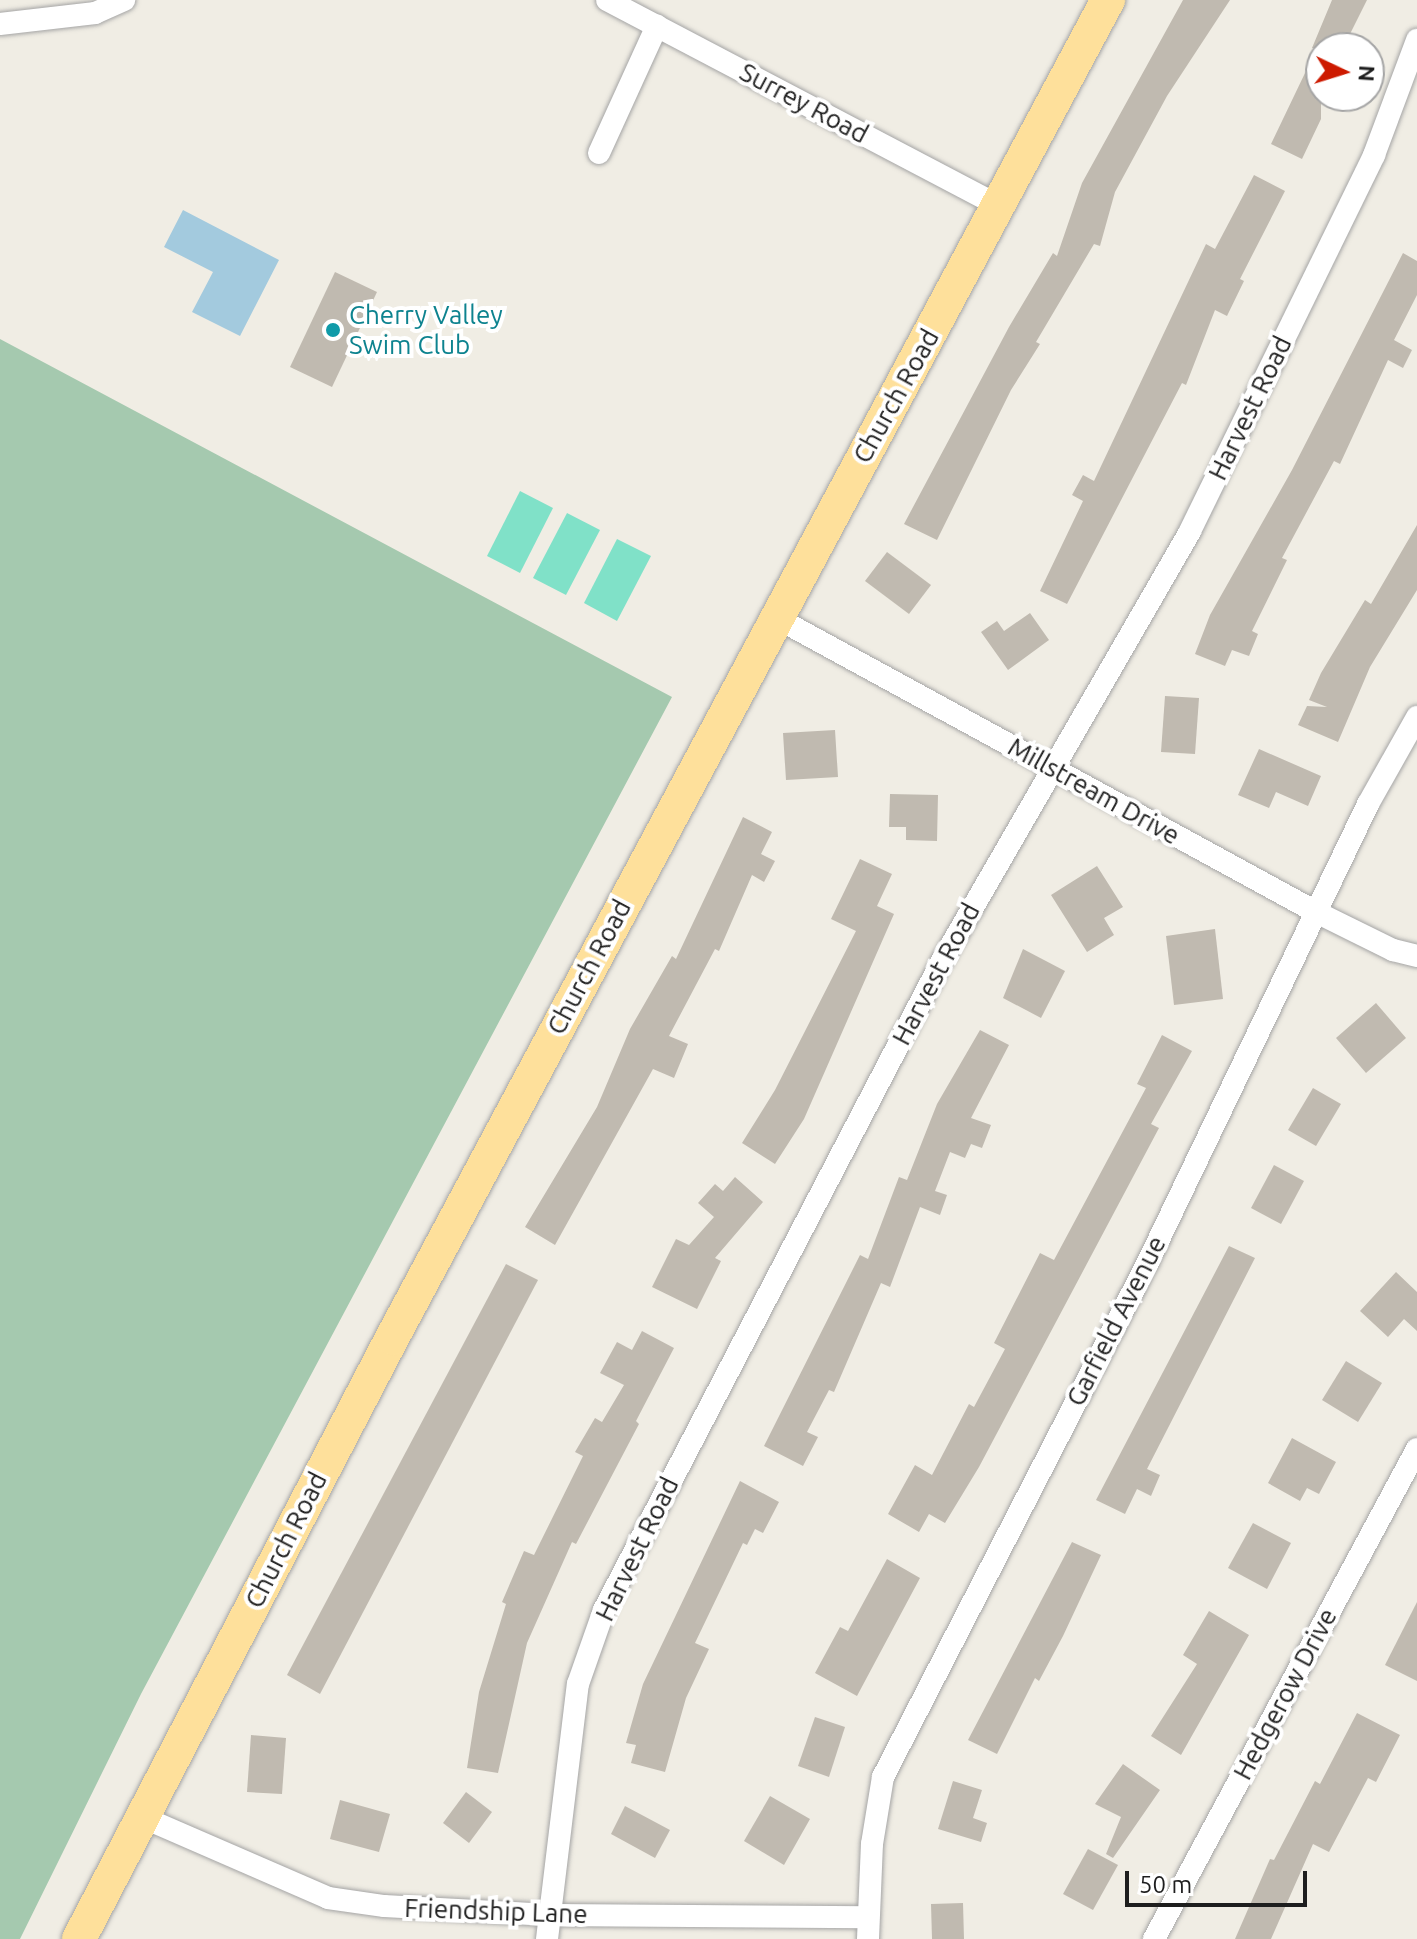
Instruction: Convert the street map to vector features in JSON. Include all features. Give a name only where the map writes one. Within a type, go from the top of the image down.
[{"type":"main road","name":"Church Road","points":[[79,1939],[775,617],[1000,206],[1108,0]]},
{"type":"street","points":[[0,24],[95,13],[124,0]]},
{"type":"street","name":"Surrey Road","points":[[607,0],[1000,206]]},
{"type":"street","points":[[599,153],[657,26]]},
{"type":"street","name":"Harvest Road","points":[[547,1939],[578,1684],[604,1610],[942,961],[1190,531],[1374,155],[1417,40]]},
{"type":"street","name":"Millstream Drive","points":[[775,617],[1316,912],[1393,950],[1417,956]]},
{"type":"street","name":"Garfield Avenue","points":[[868,1928],[883,1777],[1148,1262],[1316,912],[1417,717]]},
{"type":"street","name":"Hedgerow Drive","points":[[1154,1939],[1417,1449]]},
{"type":"street","name":"Friendship Lane","points":[[142,1817],[328,1898],[384,1906],[868,1928]]},
{"type":"green space","points":[[0,339],[672,697],[141,1694],[20,1939],[0,1939]]},
{"type":"green space","points":[[520,491],[553,508],[520,573],[487,556]]},
{"type":"green space","points":[[567,513],[600,530],[566,595],[533,578]]},
{"type":"green space","points":[[617,539],[651,556],[617,621],[584,603]]},
{"type":"water","points":[[183,210],[279,260],[240,336],[192,312],[213,272],[164,247]]},
{"type":"building","points":[[1183,0],[1230,0],[1167,96],[1115,192],[1100,246],[1094,244],[1036,342],[1040,344],[1011,390],[937,540],[904,524],[1009,327],[1053,253],[1057,256],[1082,183]]},
{"type":"building","points":[[1332,0],[1367,0],[1351,32],[1319,32]]},
{"type":"building","points":[[1305,73],[1305,112],[1321,112],[1321,119],[1302,159],[1271,144]]},
{"type":"building","points":[[1254,175],[1285,191],[1240,279],[1244,281],[1227,316],[1215,310],[1186,385],[1182,383],[1067,604],[1040,591],[1083,501],[1072,495],[1083,475],[1094,481],[1206,244],[1215,249]]},
{"type":"building","points":[[1403,253],[1417,261],[1417,295],[1394,340],[1412,350],[1403,368],[1388,360],[1340,464],[1334,461],[1282,558],[1287,560],[1252,631],[1258,634],[1249,656],[1232,650],[1225,666],[1195,654],[1210,615],[1292,470]]},
{"type":"building","name":"Cherry Valley Swim Club","points":[[335,272],[377,292],[332,387],[290,367]]},
{"type":"building","points":[[1417,525],[1417,590],[1370,667],[1338,742],[1298,725],[1307,706],[1327,707],[1309,700],[1321,673],[1365,600],[1371,604]]},
{"type":"building","points":[[887,552],[931,585],[909,614],[865,581]]},
{"type":"building","points":[[1030,613],[1049,640],[1008,670],[981,632],[997,621],[1004,631]]},
{"type":"building","points":[[1165,696],[1199,698],[1195,754],[1161,752]]},
{"type":"building","points":[[835,730],[838,777],[786,780],[783,733]]},
{"type":"building","points":[[1259,749],[1321,776],[1308,806],[1276,792],[1269,808],[1238,795]]},
{"type":"building","points":[[890,794],[938,795],[937,841],[906,840],[906,827],[889,827]]},
{"type":"building","points":[[743,817],[772,832],[761,854],[775,861],[764,882],[752,875],[719,951],[715,949],[669,1036],[688,1044],[674,1078],[653,1069],[555,1245],[525,1227],[597,1107],[630,1029],[672,956],[676,959]]},
{"type":"building","points":[[860,859],[892,874],[877,906],[894,914],[804,1119],[775,1164],[742,1143],[775,1090],[856,931],[831,919]]},
{"type":"building","points":[[1097,866],[1123,907],[1104,918],[1114,935],[1087,952],[1051,895]]},
{"type":"building","points":[[1215,929],[1223,999],[1174,1005],[1166,936]]},
{"type":"building","points":[[1023,949],[1065,971],[1041,1018],[1003,998]]},
{"type":"building","points":[[1376,1003],[1406,1038],[1366,1073],[1336,1038]]},
{"type":"building","points":[[980,1030],[1009,1045],[971,1118],[991,1125],[982,1148],[971,1144],[965,1158],[950,1152],[935,1191],[947,1195],[940,1215],[920,1207],[890,1287],[881,1283],[834,1392],[829,1390],[807,1432],[818,1437],[803,1466],[764,1446],[860,1255],[868,1259],[899,1177],[907,1180],[937,1104]]},
{"type":"building","points":[[1162,1035],[1192,1051],[1151,1124],[1159,1128],[979,1467],[945,1523],[929,1514],[919,1532],[888,1514],[915,1465],[932,1475],[969,1404],[974,1407],[1005,1349],[994,1343],[1040,1253],[1054,1260],[1146,1088],[1137,1084]]},
{"type":"building","points":[[1313,1088],[1341,1104],[1316,1146],[1288,1130]]},
{"type":"building","points":[[1274,1165],[1304,1181],[1281,1224],[1251,1208]]},
{"type":"building","points":[[735,1177],[763,1202],[715,1258],[721,1261],[697,1309],[652,1287],[676,1239],[689,1245],[714,1217],[698,1203],[715,1184],[723,1191]]},
{"type":"building","points":[[1229,1246],[1255,1258],[1147,1469],[1160,1475],[1151,1496],[1137,1489],[1125,1514],[1096,1500]]},
{"type":"building","points":[[506,1264],[538,1280],[320,1694],[287,1675]]},
{"type":"building","points":[[1396,1272],[1417,1292],[1417,1331],[1404,1319],[1388,1337],[1360,1311]]},
{"type":"building","points":[[642,1331],[674,1348],[636,1421],[639,1424],[576,1544],[572,1542],[527,1643],[498,1773],[467,1768],[479,1692],[506,1604],[502,1602],[524,1551],[534,1555],[583,1456],[575,1452],[595,1418],[602,1422],[624,1385],[600,1373],[617,1342],[632,1350]]},
{"type":"building","points":[[1346,1361],[1382,1383],[1358,1422],[1322,1400]]},
{"type":"building","points":[[1292,1438],[1336,1462],[1319,1494],[1307,1488],[1300,1501],[1268,1483]]},
{"type":"building","points":[[740,1481],[779,1502],[763,1533],[755,1529],[747,1545],[743,1543],[695,1643],[709,1649],[686,1698],[665,1772],[631,1763],[636,1745],[626,1743],[643,1684]]},
{"type":"building","points":[[1253,1523],[1291,1543],[1267,1589],[1228,1568]]},
{"type":"building","points":[[1072,1542],[1101,1555],[1063,1636],[1039,1681],[1035,1678],[997,1754],[968,1740]]},
{"type":"building","points":[[887,1559],[920,1578],[857,1696],[815,1673],[840,1627],[848,1631]]},
{"type":"building","points":[[1417,1602],[1417,1681],[1385,1665]]},
{"type":"building","points":[[1209,1611],[1249,1635],[1181,1755],[1151,1736],[1197,1664],[1183,1655]]},
{"type":"building","points":[[1357,1713],[1400,1735],[1376,1782],[1368,1778],[1329,1852],[1313,1844],[1271,1939],[1235,1939],[1270,1859],[1274,1860],[1315,1781],[1320,1784]]},
{"type":"building","points":[[815,1717],[845,1727],[829,1777],[798,1766]]},
{"type":"building","points":[[251,1735],[286,1738],[282,1794],[247,1792]]},
{"type":"building","points":[[1123,1764],[1160,1790],[1113,1858],[1106,1854],[1121,1817],[1095,1804]]},
{"type":"building","points":[[953,1781],[982,1790],[973,1818],[987,1823],[981,1842],[938,1829]]},
{"type":"building","points":[[466,1792],[492,1812],[469,1843],[443,1823]]},
{"type":"building","points":[[770,1796],[810,1819],[784,1865],[744,1841]]},
{"type":"building","points":[[340,1800],[390,1814],[379,1852],[330,1839]]},
{"type":"building","points":[[625,1806],[670,1830],[655,1858],[611,1834]]},
{"type":"building","points":[[1088,1849],[1118,1865],[1093,1910],[1063,1894]]},
{"type":"building","points":[[963,1903],[964,1939],[932,1939],[931,1904]]},
{"type":"place","name":"Cherry Valley Swim Club","points":[[333,330]]}]
